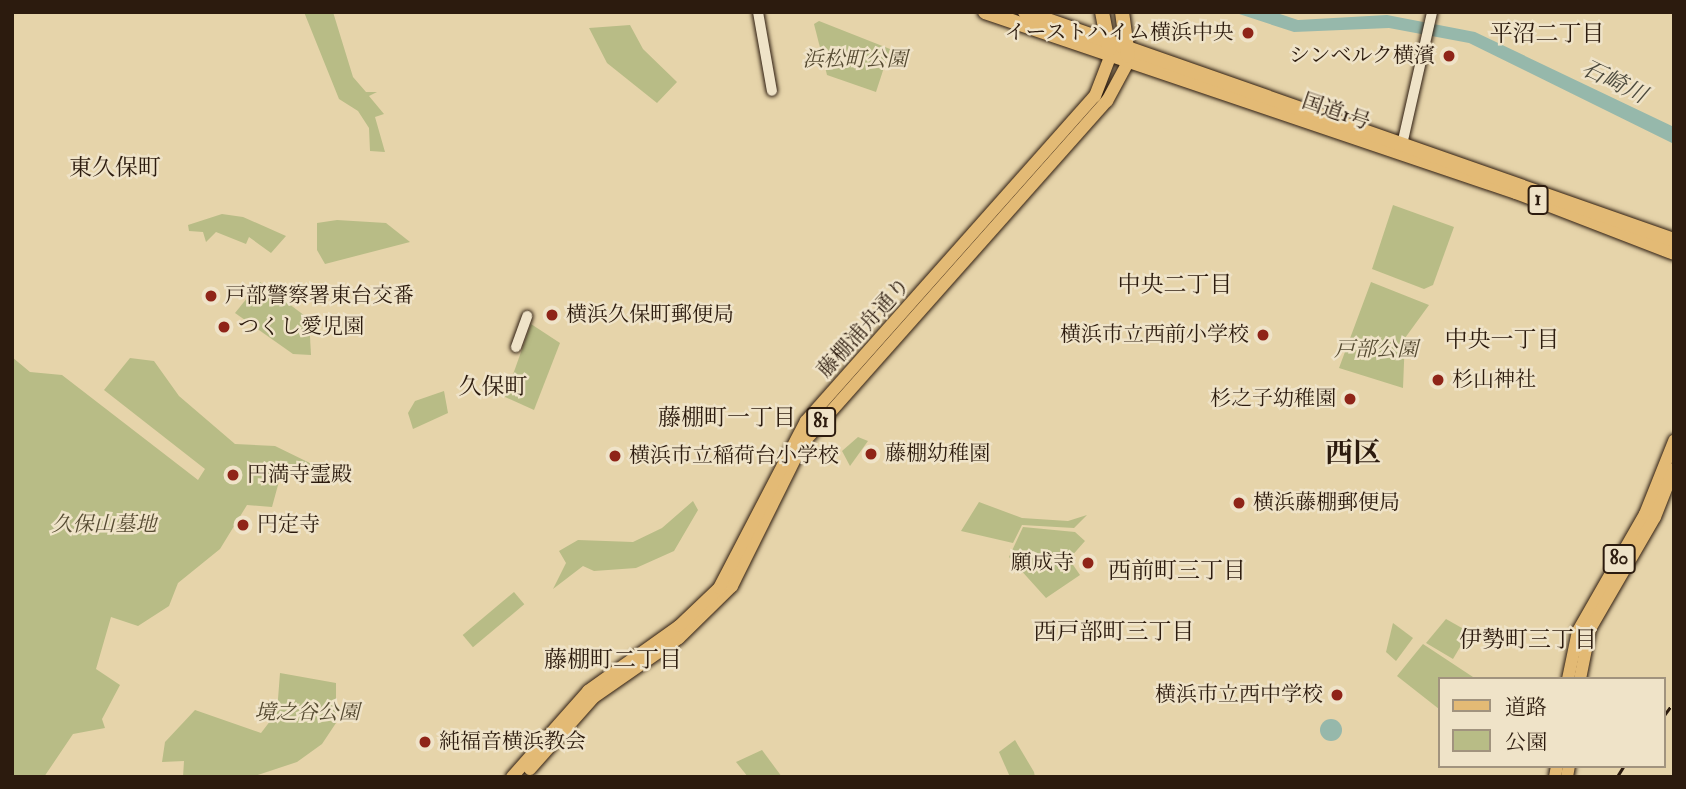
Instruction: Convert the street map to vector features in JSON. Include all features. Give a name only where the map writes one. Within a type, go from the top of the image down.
[{"type":"highway","name":"国道1号","points":[[985,12],[1109,50],[1674,240]]},
{"type":"highway","name":"国道1号","points":[[1025,12],[1109,50]]},
{"type":"highway","points":[[1102,12],[1109,50]]},
{"type":"highway","points":[[1122,12],[1128,57]]},
{"type":"highway","name":"国道1号","points":[[1401,149],[1674,253]]},
{"type":"main road","name":"藤棚浦舟通り","points":[[512,777],[600,679],[679,626],[719,588],[806,421],[1096,96],[1109,50]]},
{"type":"main road","name":"藤棚浦舟通り","points":[[523,777],[594,697],[679,638],[732,586],[803,443],[1107,101],[1128,57]]},
{"type":"main road","name":"80","points":[[1568,677],[1578,631],[1645,514],[1674,440]]},
{"type":"main road","name":"80","points":[[1580,677],[1590,629],[1674,469]]},
{"type":"street","points":[[758,12],[772,91]]},
{"type":"street","points":[[1401,149],[1432,12]]},
{"type":"street","points":[[516,347],[527,316]]},
{"type":"green space","points":[[304,12],[333,12],[353,77],[366,92],[377,92],[369,96],[384,114],[375,117],[385,152],[370,151],[369,128],[358,111],[339,99]]},
{"type":"green space","name":"浜松町公園","points":[[819,21],[890,49],[876,92],[827,75],[814,24]]},
{"type":"green space","points":[[630,25],[643,49],[677,82],[657,103],[607,63],[589,28]]},
{"type":"green space","points":[[1393,205],[1454,227],[1433,285],[1424,289],[1372,269]]},
{"type":"green space","points":[[222,214],[243,217],[286,236],[271,253],[249,237],[246,244],[216,232],[206,242],[203,232],[189,231],[188,225]]},
{"type":"green space","points":[[337,220],[386,223],[410,242],[325,264],[317,250],[317,223]]},
{"type":"green space","points":[[260,282],[309,319],[311,355],[293,354],[235,313]]},
{"type":"green space","name":"戸部公園","points":[[1371,282],[1429,305],[1405,338],[1403,388],[1339,368]]},
{"type":"green space","points":[[531,324],[560,343],[534,410],[505,397]]},
{"type":"green space","name":"久保山墓地","points":[[12,357],[30,372],[62,375],[198,480],[205,469],[104,390],[130,358],[154,361],[179,396],[235,444],[275,446],[316,466],[304,475],[284,463],[272,507],[247,505],[220,549],[178,583],[169,606],[138,626],[111,617],[96,669],[120,685],[102,719],[105,728],[73,734],[44,777],[12,777]]},
{"type":"green space","points":[[444,391],[448,413],[413,429],[408,413],[415,401]]},
{"type":"green space","points":[[858,437],[868,441],[850,466],[842,451]]},
{"type":"green space","points":[[693,501],[698,510],[674,551],[636,568],[594,571],[583,566],[553,589],[566,563],[559,551],[578,540],[633,542],[662,528]]},
{"type":"green space","points":[[979,502],[1022,518],[1068,521],[1087,515],[1074,528],[1022,525],[1013,543],[961,531]]},
{"type":"green space","points":[[1023,527],[1075,532],[1085,541],[1069,559],[1080,575],[1046,598],[1009,557]]},
{"type":"green space","points":[[514,592],[524,604],[473,647],[463,635]]},
{"type":"green space","points":[[1446,619],[1469,632],[1453,659],[1426,643]]},
{"type":"green space","points":[[1393,623],[1413,638],[1396,661],[1386,652]]},
{"type":"green space","points":[[1423,644],[1473,677],[1438,677],[1438,708],[1397,676]]},
{"type":"green space","name":"境之谷公園","points":[[280,673],[336,683],[336,723],[322,744],[297,762],[252,777],[183,777],[184,761],[162,762],[165,742],[195,710],[261,733],[277,712]]},
{"type":"green space","points":[[1015,740],[1035,777],[1010,777],[999,752]]},
{"type":"green space","points":[[762,750],[782,777],[748,777],[736,762]]},
{"type":"shaded area","points":[[1233,12],[1274,12],[1298,20],[1387,15],[1475,32],[1674,127],[1674,144],[1469,43],[1389,28],[1294,32]]},
{"type":"shaded area","points":[[1331,719],[1339,722],[1342,730],[1339,738],[1331,741],[1323,738],[1320,730],[1323,722]]},
{"type":"railway","points":[[1665,714],[1674,702]]},
{"type":"railway","points":[[1617,777],[1623,768]]},
{"type":"place","name":"イーストハイム横浜中央","points":[[1248,33]]},
{"type":"place","name":"シンベルク横濱","points":[[1449,56]]},
{"type":"place","name":"戸部警察署東台交番","points":[[211,296]]},
{"type":"place","name":"横浜久保町郵便局","points":[[552,315]]},
{"type":"place","name":"つくし愛児園","points":[[224,327]]},
{"type":"place","name":"横浜市立西前小学校","points":[[1263,335]]},
{"type":"place","name":"杉山神社","points":[[1438,380]]},
{"type":"place","name":"杉之子幼稚園","points":[[1350,399]]},
{"type":"place","name":"藤棚幼稚園","points":[[871,454]]},
{"type":"place","name":"横浜市立稲荷台小学校","points":[[615,456]]},
{"type":"place","name":"円満寺霊殿","points":[[233,475]]},
{"type":"place","name":"横浜藤棚郵便局","points":[[1239,503]]},
{"type":"place","name":"円定寺","points":[[243,525]]},
{"type":"place","name":"願成寺","points":[[1088,563]]},
{"type":"place","name":"横浜市立西中学校","points":[[1337,695]]},
{"type":"place","name":"純福音横浜教会","points":[[425,742]]},
{"type":"district","name":"平沼二丁目","points":[[1547,34]]},
{"type":"district","name":"東久保町","points":[[115,168]]},
{"type":"district","name":"中央二丁目","points":[[1175,285]]},
{"type":"district","name":"中央一丁目","points":[[1502,340]]},
{"type":"district","name":"久保町","points":[[493,387]]},
{"type":"district","name":"藤棚町一丁目","points":[[727,418]]},
{"type":"district","name":"西区","points":[[1353,454]]},
{"type":"district","name":"西前町三丁目","points":[[1177,571]]},
{"type":"district","name":"西戸部町三丁目","points":[[1114,632]]},
{"type":"district","name":"伊勢町三丁目","points":[[1528,640]]},
{"type":"district","name":"藤棚町二丁目","points":[[613,660]]},
{"type":"water label","name":"石崎川","points":[[1614,82]]}]
